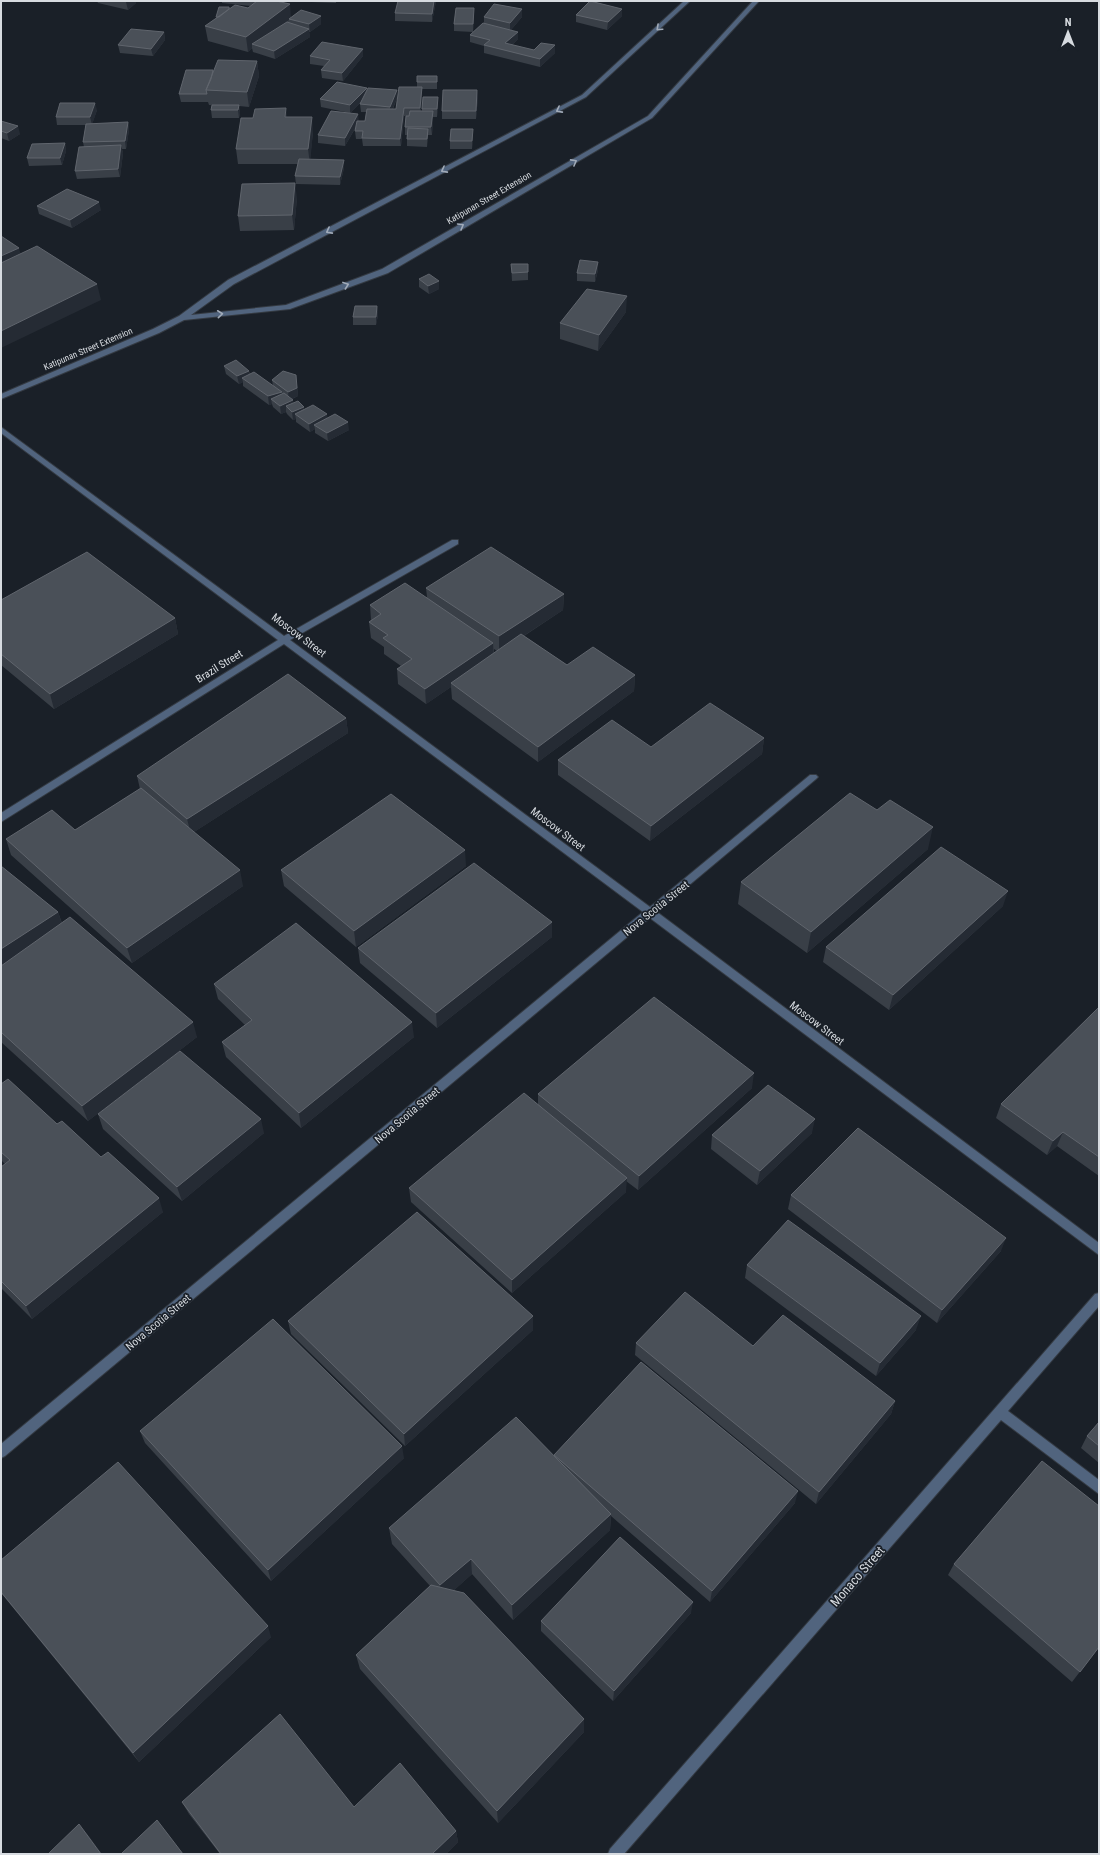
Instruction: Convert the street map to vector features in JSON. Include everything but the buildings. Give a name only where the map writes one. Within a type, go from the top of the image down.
[{"type":"street","name":"Katipunan Street Extension","points":[[1,397],[156,331],[182,318],[231,282],[584,96],[687,1]]},
{"type":"street","name":"Katipunan Street Extension","points":[[182,318],[288,307],[385,271],[650,117],[756,1]]},
{"type":"street","name":"Moscow Street","points":[[1,429],[651,913],[1099,1250]]},
{"type":"street","name":"Brazil Street","points":[[1,818],[285,640],[455,542]]},
{"type":"street","name":"Nova Scotia Street","points":[[1,1452],[813,777]]},
{"type":"street","name":"Monaco Street","points":[[615,1854],[1099,1298]]},
{"type":"street","points":[[1000,1412],[1099,1488]]}]
